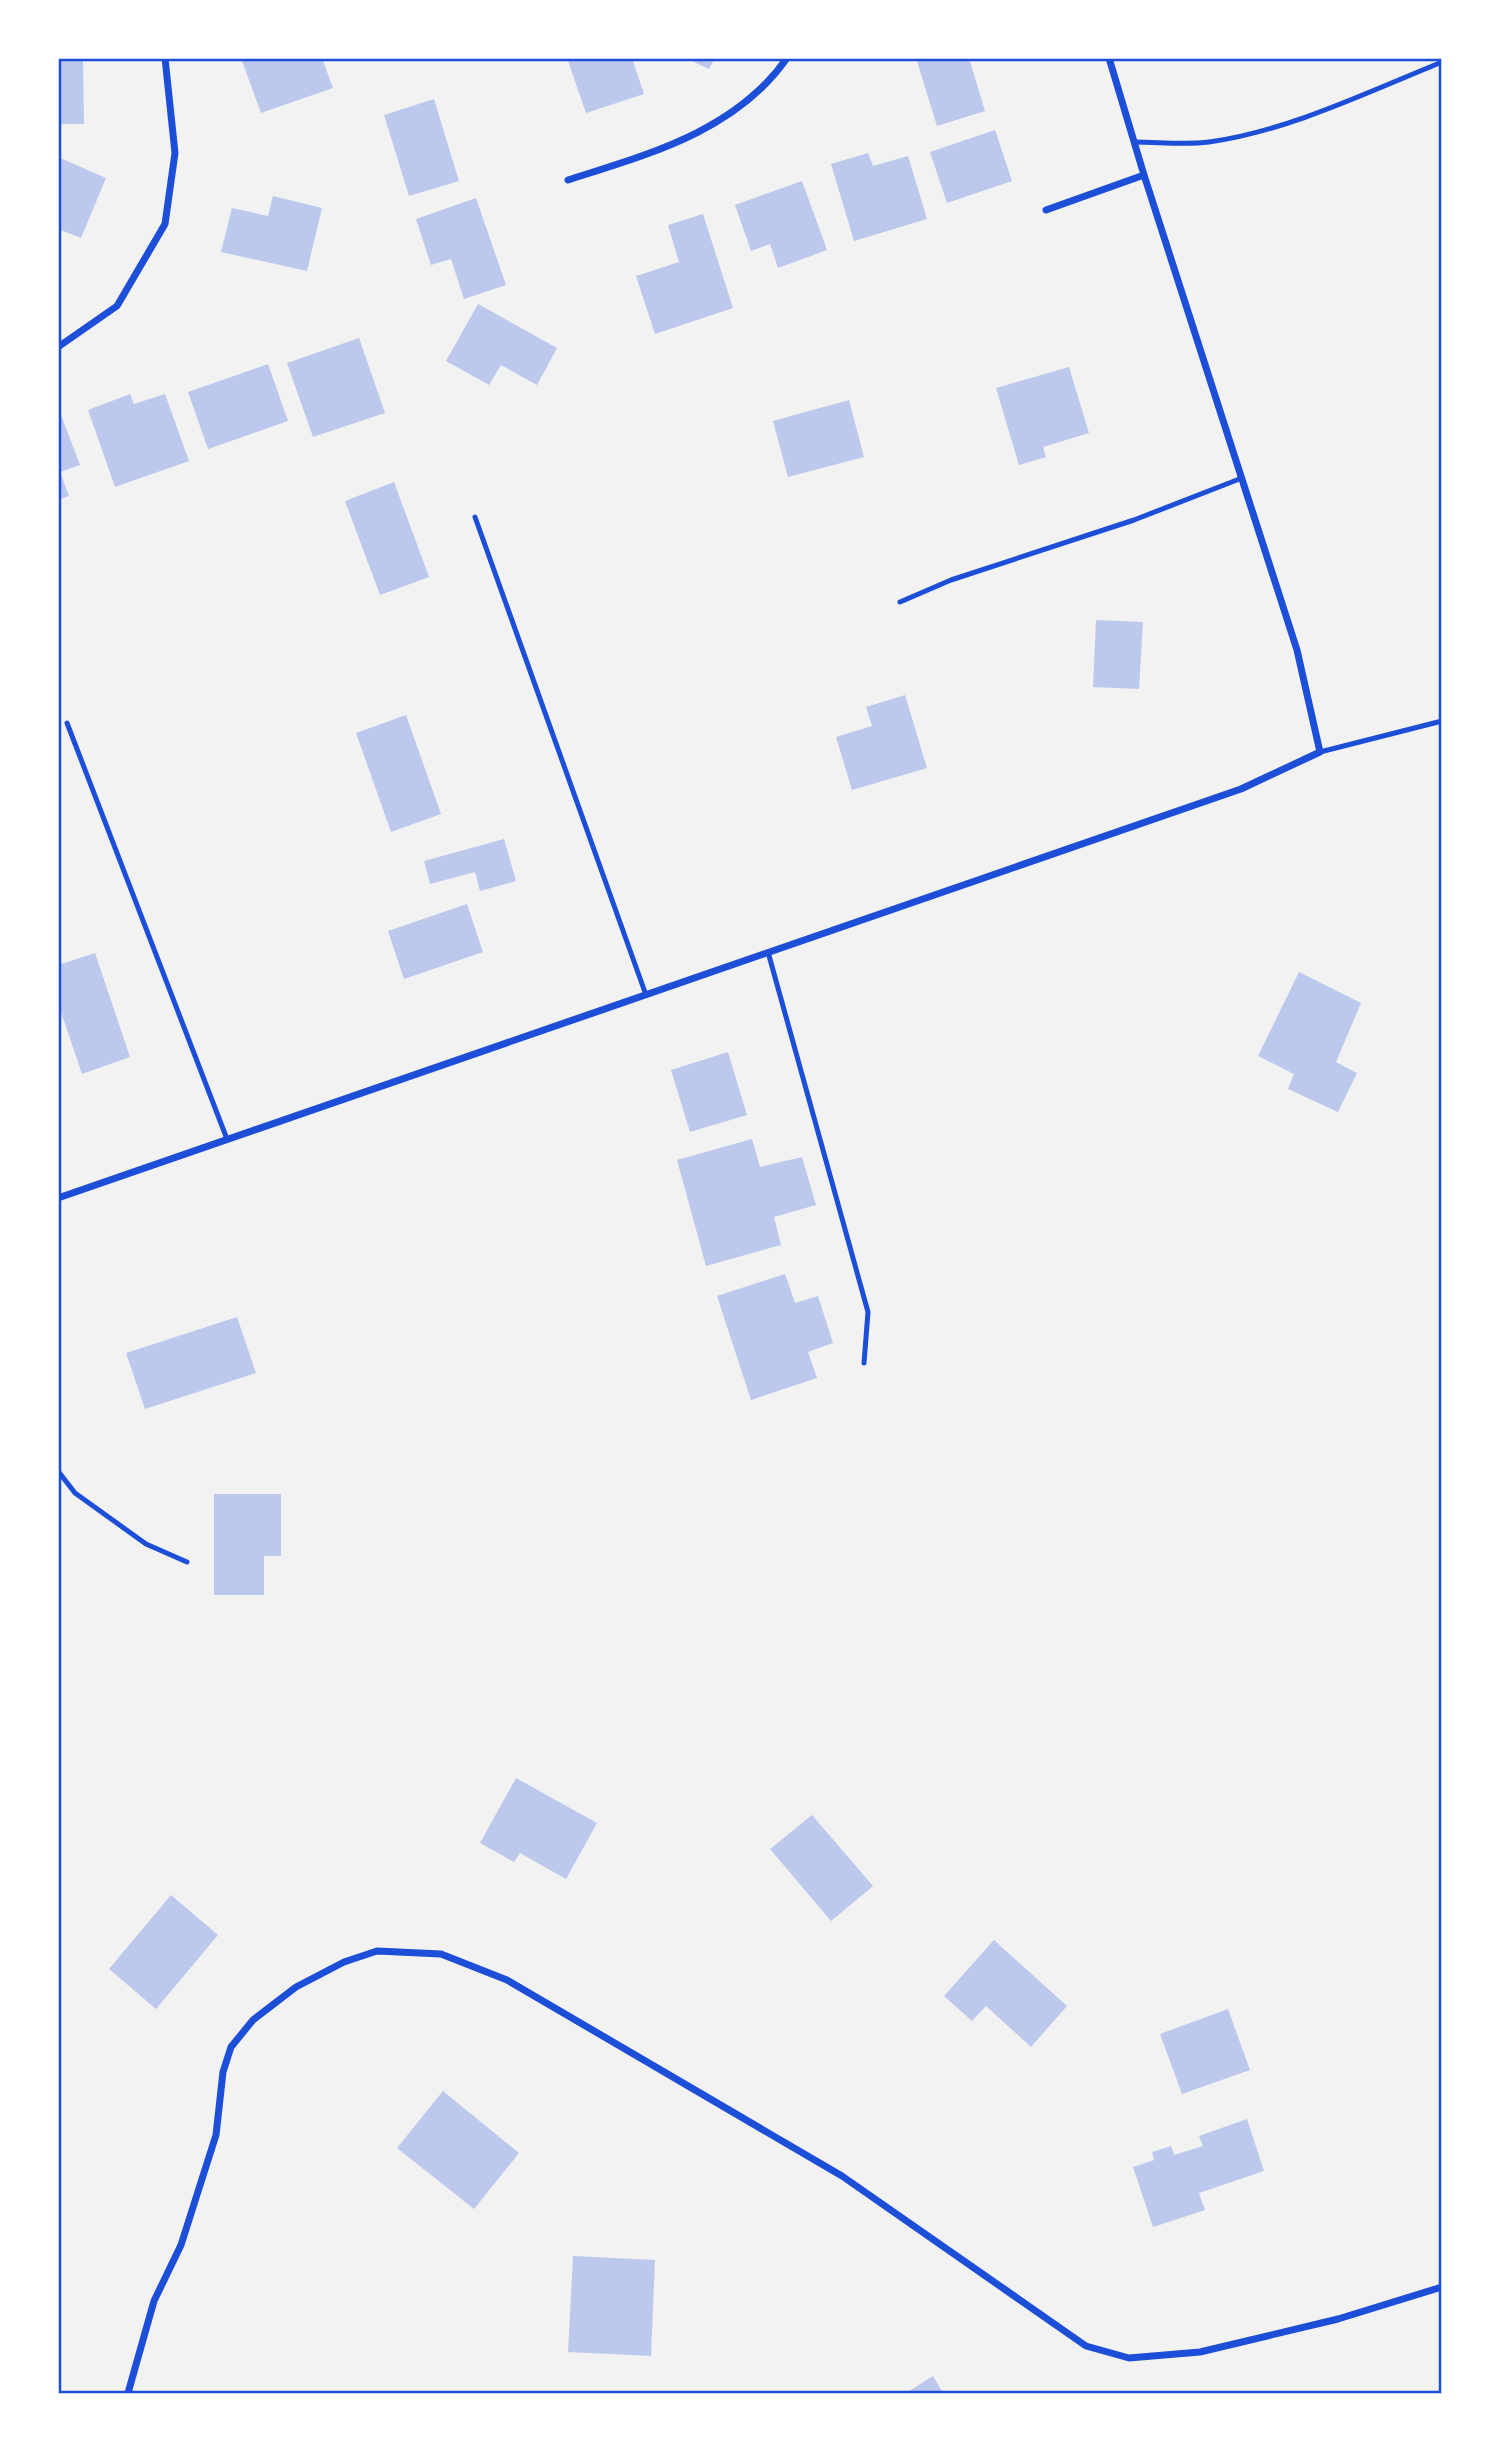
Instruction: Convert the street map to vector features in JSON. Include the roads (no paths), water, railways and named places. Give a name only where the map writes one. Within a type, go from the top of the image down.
[{"type":"street","points":[[58,347],[117,306],[165,224],[175,153],[165,58]]},
{"type":"street","points":[[568,180],[662,150],[704,130],[743,104],[773,77],[787,58]]},
{"type":"street","points":[[58,1198],[1241,789],[1320,752],[1297,650],[1109,58]]},
{"type":"street","points":[[1046,210],[1144,175]]},
{"type":"street","points":[[128,2393],[154,2301],[181,2245],[216,2135],[223,2072],[231,2047],[253,2020],[296,1986],[344,1962],[377,1951],[440,1954],[507,1980],[842,2176],[1086,2346],[1129,2358],[1199,2352],[1338,2319],[1442,2287]]},
{"type":"lane","points":[[1134,142],[1208,142],[1261,131],[1343,102],[1442,62]]},
{"type":"lane","points":[[900,602],[951,580],[1134,520],[1242,478]]},
{"type":"lane","points":[[475,517],[646,995]]},
{"type":"lane","points":[[1320,752],[1442,721]]},
{"type":"lane","points":[[67,723],[227,1139]]},
{"type":"lane","points":[[768,953],[868,1312],[864,1363]]},
{"type":"lane","points":[[58,1471],[75,1493],[146,1544],[187,1562]]}]
